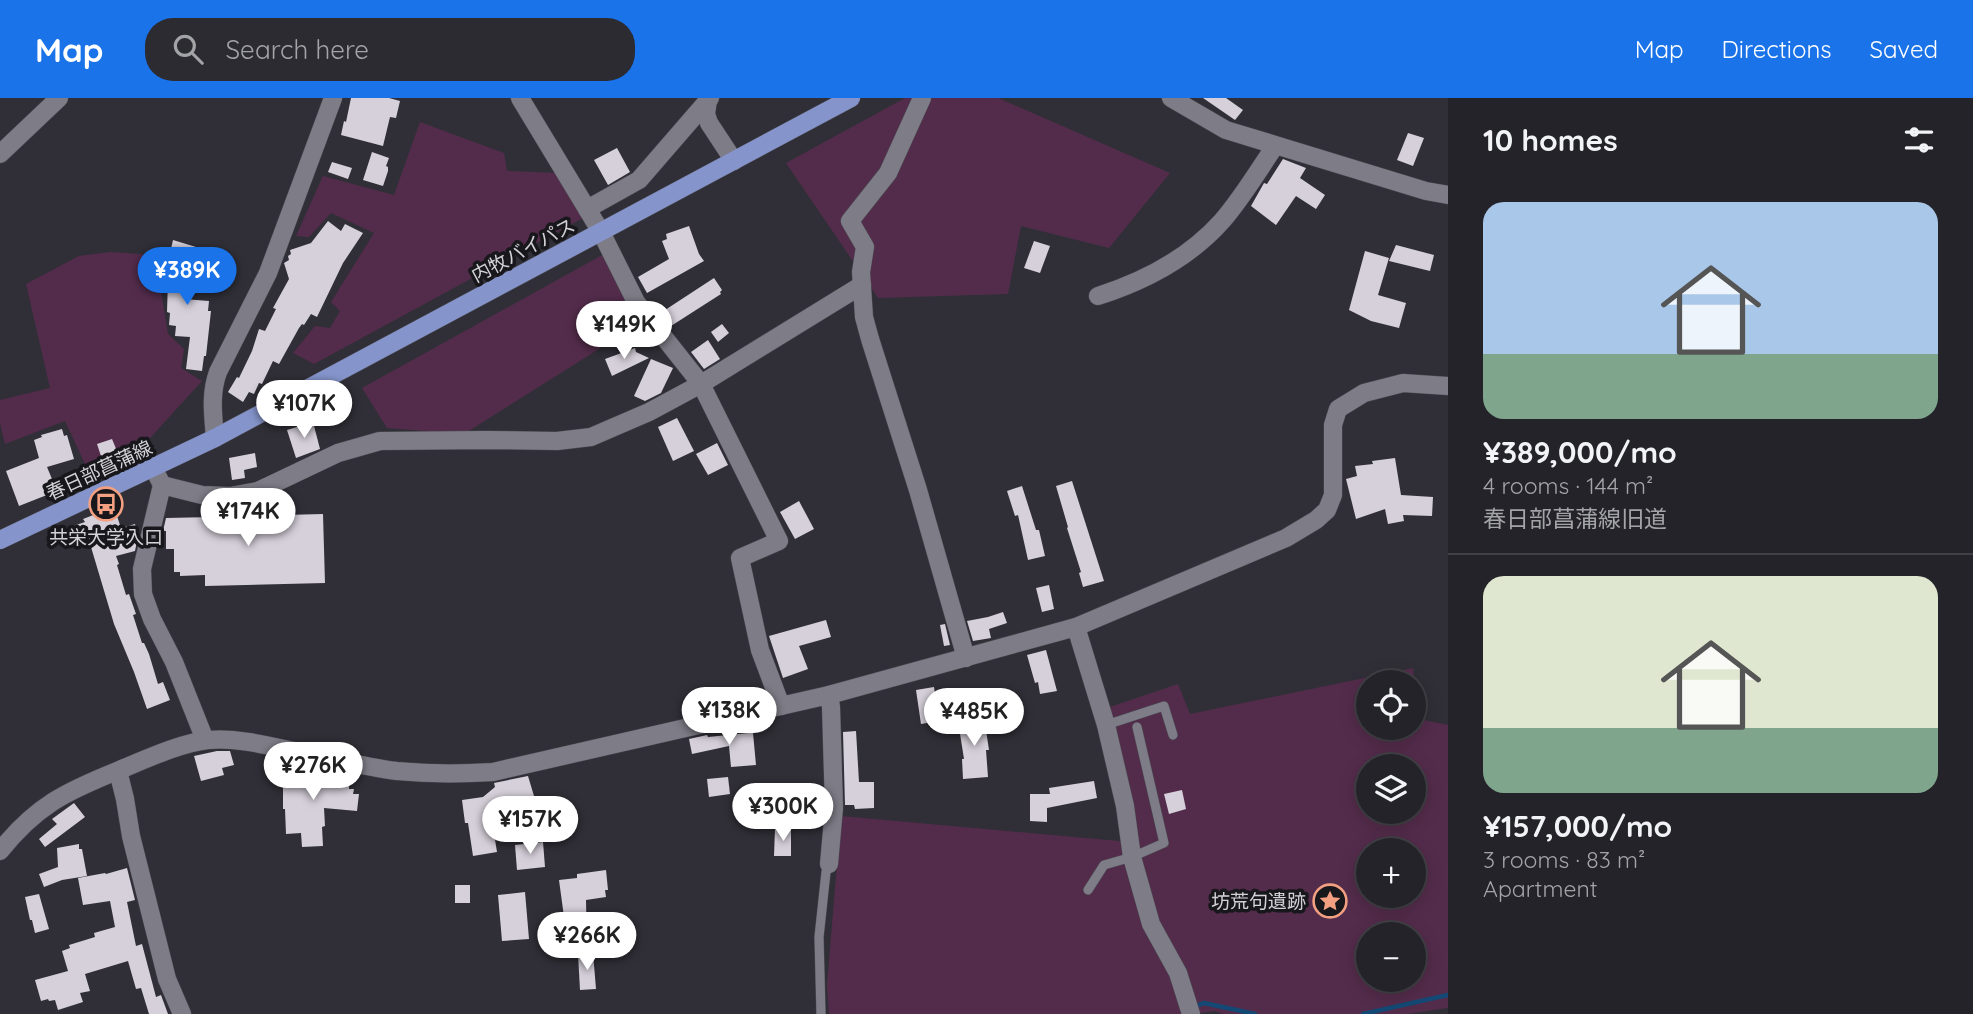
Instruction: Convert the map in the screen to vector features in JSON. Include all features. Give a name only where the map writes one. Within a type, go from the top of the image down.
[{"type":"main road","name":"内牧バイパス","points":[[215,438],[851,98]]},
{"type":"main road","name":"春日部菖蒲線","points":[[0,540],[215,438]]},
{"type":"street","points":[[0,154],[59,98]]},
{"type":"street","points":[[215,438],[212,400],[218,372],[268,273],[332,98]]},
{"type":"street","points":[[520,98],[601,232],[636,302],[701,384],[779,541],[740,558],[760,650],[781,706]]},
{"type":"street","points":[[922,98],[888,173],[850,221],[865,247],[861,272],[864,317],[918,490],[966,658]]},
{"type":"street","points":[[1171,98],[1226,130],[1426,191],[1448,195]]},
{"type":"street","points":[[587,209],[639,180],[709,99]]},
{"type":"street","points":[[709,99],[706,114],[709,123],[734,161]]},
{"type":"street","points":[[1098,296],[1128,287],[1166,267],[1198,244],[1222,221],[1275,146]]},
{"type":"street","points":[[162,485],[202,495],[230,496],[258,491],[338,453],[380,441],[557,442],[591,437],[649,412],[701,384],[862,285]]},
{"type":"street","points":[[0,851],[18,830],[48,803],[79,786],[163,753],[205,740],[252,743],[396,771],[460,774],[493,772],[829,695],[1076,626],[1286,538],[1316,520],[1326,510],[1333,495],[1333,425],[1338,409],[1364,393],[1403,383],[1448,386]]},
{"type":"street","points":[[153,468],[162,485],[142,569],[143,594],[205,740]]},
{"type":"street","points":[[1076,626],[1106,725],[1125,806],[1132,857],[1151,923],[1178,973],[1189,1010]]},
{"type":"street","points":[[829,695],[834,808],[829,864]]},
{"type":"street","points":[[118,771],[131,836],[167,979],[182,1014]]},
{"type":"lane","points":[[1106,725],[1164,706],[1173,735]]},
{"type":"lane","points":[[1088,890],[1104,865],[1132,857],[1164,843],[1137,727]]},
{"type":"lane","points":[[821,1014],[819,937],[829,864]]},
{"type":"shaded area","points":[[905,98],[998,98],[1170,173],[1109,248],[1021,226],[1008,294],[878,298],[786,163]]},
{"type":"shaded area","points":[[420,122],[504,153],[507,171],[558,173],[583,218],[314,364],[293,353],[315,326],[330,328],[340,311],[331,302],[374,233],[331,213],[309,237],[296,236],[323,176],[394,195]]},
{"type":"shaded area","points":[[110,252],[155,255],[168,334],[184,349],[181,368],[202,381],[138,451],[92,479],[65,421],[5,444],[0,423],[0,400],[50,388],[26,284],[79,256]]},
{"type":"shaded area","points":[[604,254],[640,323],[464,434],[387,428],[362,388]]},
{"type":"shaded area","points":[[1356,680],[1356,740],[1426,740],[1426,720],[1448,725],[1448,1008],[1407,1014],[1223,1014],[1215,1011],[1195,1014],[829,1014],[827,985],[841,816],[1130,842],[1101,710],[1178,684],[1190,714]]},
{"type":"building","points":[[351,98],[389,98],[400,101],[396,118],[390,117],[383,146],[341,135]]},
{"type":"building","points":[[1203,98],[1226,98],[1243,110],[1235,120]]},
{"type":"building","points":[[1408,133],[1424,138],[1413,166],[1397,160]]},
{"type":"building","points":[[617,148],[630,172],[608,185],[594,160]]},
{"type":"building","points":[[372,152],[389,158],[383,186],[363,180]]},
{"type":"building","points":[[1283,159],[1306,168],[1300,178],[1325,195],[1316,209],[1296,196],[1276,225],[1251,206],[1264,183],[1267,184]]},
{"type":"building","points":[[332,162],[352,168],[348,179],[328,172]]},
{"type":"building","points":[[328,221],[341,231],[345,224],[363,233],[343,263],[317,317],[311,314],[304,325],[302,324],[279,364],[273,361],[262,384],[259,383],[254,394],[249,392],[243,402],[228,392],[237,377],[239,378],[259,329],[265,331],[276,309],[273,308],[289,279],[284,263],[289,260],[290,250],[311,243]]},
{"type":"building","points":[[689,226],[704,261],[647,293],[638,277],[669,259],[662,241],[667,239],[666,234]]},
{"type":"building","points":[[173,240],[196,247],[192,262],[187,261],[181,289],[185,290],[184,299],[209,301],[208,311],[211,311],[202,371],[186,369],[190,337],[175,336],[176,326],[169,325],[168,280],[164,279]]},
{"type":"building","points":[[1034,241],[1050,246],[1040,273],[1024,268]]},
{"type":"building","points":[[1396,245],[1434,255],[1430,271],[1389,261]]},
{"type":"building","points":[[1365,251],[1389,258],[1378,295],[1406,303],[1399,328],[1371,321],[1349,310]]},
{"type":"building","points":[[714,278],[722,290],[721,294],[671,326],[662,312]]},
{"type":"building","points":[[722,324],[729,333],[718,342],[711,332]]},
{"type":"building","points":[[708,340],[720,359],[704,369],[691,352]]},
{"type":"building","points":[[635,348],[636,352],[649,358],[612,376],[605,359]]},
{"type":"building","points":[[651,359],[673,368],[661,393],[645,401],[634,396]]},
{"type":"building","points":[[677,418],[694,451],[673,461],[658,427]]},
{"type":"building","points":[[313,422],[320,449],[296,458],[287,430]]},
{"type":"building","points":[[62,429],[64,436],[67,435],[74,459],[47,467],[57,491],[19,506],[6,471],[39,458],[34,440]]},
{"type":"building","points":[[112,439],[117,451],[101,456],[97,444]]},
{"type":"building","points":[[717,443],[728,465],[708,475],[696,454]]},
{"type":"building","points":[[255,453],[257,467],[244,470],[245,478],[232,480],[229,458]]},
{"type":"building","points":[[1395,458],[1401,495],[1433,497],[1432,516],[1403,515],[1404,521],[1388,524],[1385,509],[1356,519],[1346,479],[1357,476],[1355,466]]},
{"type":"building","points":[[1072,481],[1104,581],[1083,587],[1056,486]]},
{"type":"building","points":[[1022,486],[1036,530],[1039,530],[1045,556],[1028,560],[1018,515],[1015,516],[1007,491]]},
{"type":"building","points":[[799,501],[814,529],[795,539],[780,512]]},
{"type":"building","points":[[248,504],[248,515],[245,516],[323,514],[325,583],[205,586],[205,575],[180,576],[180,572],[174,572],[174,549],[166,549],[166,531],[163,531],[166,518],[213,517],[212,507]]},
{"type":"building","points":[[114,507],[121,528],[135,524],[138,536],[135,551],[116,556],[117,565],[158,684],[163,682],[170,700],[147,709],[114,624],[88,537],[86,534],[77,537],[73,526],[85,522],[83,519]]},
{"type":"building","points":[[1049,585],[1054,609],[1042,612],[1036,588]]},
{"type":"building","points":[[1003,612],[1007,623],[989,629],[991,638],[973,641],[967,621]]},
{"type":"building","points":[[826,620],[831,637],[799,646],[808,669],[783,678],[769,636]]},
{"type":"building","points":[[945,624],[950,645],[944,646],[940,625]]},
{"type":"building","points":[[1046,650],[1057,691],[1040,694],[1027,655]]},
{"type":"building","points":[[934,687],[939,721],[921,724],[916,690]]},
{"type":"building","points":[[984,717],[989,750],[986,750],[988,777],[963,779],[964,759],[958,721]]},
{"type":"building","points":[[856,731],[859,782],[874,782],[874,808],[855,809],[854,805],[845,805],[843,732]]},
{"type":"building","points":[[753,733],[756,765],[731,767],[729,746],[692,754],[689,739],[707,735]]},
{"type":"building","points":[[230,751],[234,765],[222,768],[224,775],[201,781],[194,756]]},
{"type":"building","points":[[284,765],[327,771],[326,778],[349,781],[349,789],[354,789],[353,794],[359,794],[357,811],[324,808],[323,846],[302,847],[301,833],[286,834],[281,780]]},
{"type":"building","points":[[528,776],[534,796],[495,804],[496,814],[491,815],[497,852],[473,856],[462,800],[483,797],[495,787],[494,783]]},
{"type":"building","points":[[728,777],[730,794],[709,797],[707,779]]},
{"type":"building","points":[[1094,781],[1097,798],[1047,808],[1047,822],[1030,821],[1030,794],[1050,794],[1049,788]]},
{"type":"building","points":[[1182,790],[1186,809],[1169,814],[1164,794]]},
{"type":"building","points":[[74,803],[85,817],[45,847],[39,839],[57,824],[52,819]]},
{"type":"building","points":[[775,829],[791,830],[791,856],[774,856]]},
{"type":"building","points":[[543,842],[545,867],[517,870],[515,845]]},
{"type":"building","points":[[79,844],[87,876],[62,880],[44,887],[39,874],[58,867],[57,848]]},
{"type":"building","points":[[127,868],[135,900],[127,902],[136,946],[142,944],[156,997],[161,995],[168,1014],[149,1014],[141,988],[136,989],[128,961],[85,974],[90,991],[80,993],[83,1002],[58,1010],[55,1000],[41,1001],[35,980],[68,971],[62,951],[70,948],[69,945],[95,937],[94,933],[115,927],[110,901],[83,905],[78,878]]},
{"type":"building","points":[[606,870],[606,897],[586,900],[587,951],[558,952],[557,917],[564,917],[559,880],[577,878],[577,874]]},
{"type":"building","points":[[455,885],[470,885],[470,903],[455,903]]},
{"type":"building","points":[[525,892],[529,939],[502,941],[498,895]]},
{"type":"building","points":[[39,894],[49,929],[35,933],[25,897]]},
{"type":"building","points":[[593,953],[596,989],[580,990],[578,954]]},
{"type":"waterway","points":[[1363,1014],[1448,995]]},
{"type":"waterway","points":[[1193,1007],[1204,1003],[1255,1014]]},
{"type":"place","name":"共栄大学入口","points":[[106,504]]},
{"type":"place","name":"坊荒句遺跡","points":[[1330,901]]}]
